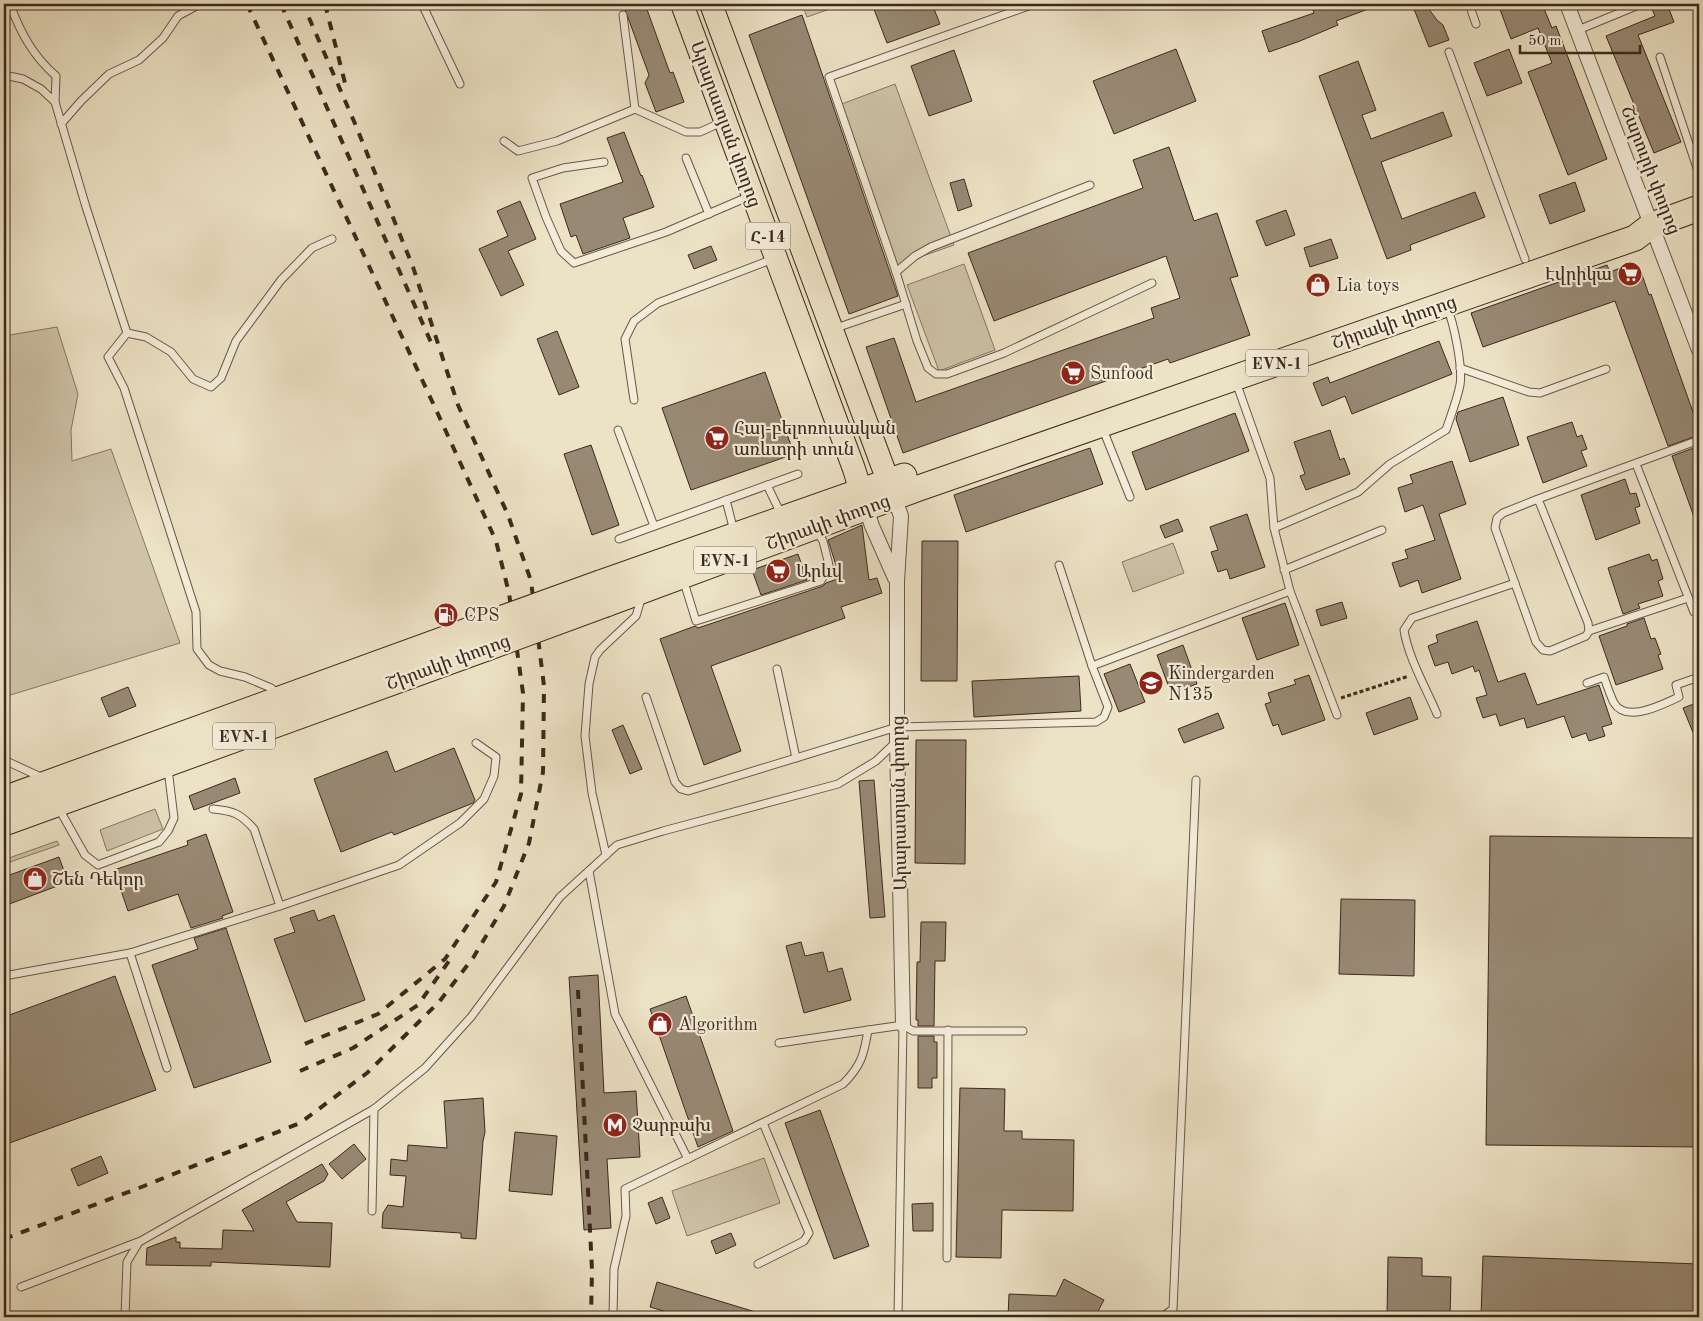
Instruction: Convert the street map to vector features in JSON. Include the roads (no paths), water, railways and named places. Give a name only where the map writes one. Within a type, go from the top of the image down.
[{"type":"highway","name":"Շիրակի փողոց","points":[[891,489],[1101,424],[1235,378],[1635,238],[1652,225],[1699,208]]},
{"type":"highway","name":"Շիրակի փողոց","points":[[4,799],[54,793],[167,764],[481,638],[603,594],[735,536],[784,518],[863,499],[1630,222],[1652,225]]},
{"type":"highway","name":"Շիրակի փողոց","points":[[603,594],[643,590],[682,576],[814,527],[863,499]]},
{"type":"highway","name":"Շիրակի փողոց","points":[[4,824],[54,793],[283,698],[481,638]]},
{"type":"main road","name":"Արարատյան փողոց","points":[[682,4],[863,499]]},
{"type":"main road","name":"Արարատյան փողոց","points":[[711,4],[891,489]]},
{"type":"street","name":"Շարուրի փողոց","points":[[1567,4],[1699,350]]},
{"type":"street","name":"Արարատյան փողոց","points":[[891,489],[900,516],[897,581],[897,734],[903,1025]]},
{"type":"street","name":"Արարատյան փողոց","points":[[863,499],[872,526],[897,581]]},
{"type":"lane","points":[[10,4],[30,49],[56,76],[55,102],[61,124],[127,333]]},
{"type":"lane","points":[[61,124],[81,101],[109,74],[139,60],[163,38],[178,16],[200,4]]},
{"type":"lane","points":[[422,4],[460,84]]},
{"type":"lane","points":[[1034,4],[828,77],[896,272],[917,341],[928,368],[936,374],[947,374],[1004,353],[1152,283]]},
{"type":"lane","points":[[1469,4],[1476,24]]},
{"type":"lane","points":[[1578,30],[1642,4]]},
{"type":"lane","points":[[623,15],[635,109]]},
{"type":"lane","points":[[1449,52],[1525,259]]},
{"type":"lane","points":[[1660,57],[1699,174]]},
{"type":"lane","points":[[4,75],[23,79],[41,89],[55,102]]},
{"type":"lane","points":[[504,141],[518,151],[557,141],[635,109],[686,132],[700,132],[725,120]]},
{"type":"lane","points":[[686,158],[709,214]]},
{"type":"lane","points":[[604,162],[563,168],[532,178],[546,218],[561,251],[574,263],[666,232],[752,194]]},
{"type":"lane","points":[[896,272],[915,256],[931,248],[1090,185]]},
{"type":"lane","points":[[127,333],[146,337],[171,352],[193,379],[211,386],[221,378],[236,341],[281,280],[312,248],[332,239]]},
{"type":"lane","points":[[634,400],[625,339],[634,321],[658,304],[776,258]]},
{"type":"lane","points":[[832,329],[906,304]]},
{"type":"lane","points":[[1274,528],[1358,492],[1390,464],[1446,430],[1460,383],[1460,368],[1451,316],[1446,304]]},
{"type":"lane","points":[[127,333],[108,357],[124,388],[196,612],[197,649],[209,665],[220,672],[245,677],[271,688],[283,698]]},
{"type":"lane","points":[[1460,368],[1529,392],[1540,393],[1606,369]]},
{"type":"lane","points":[[1235,378],[1270,478],[1274,528],[1290,591],[1336,715]]},
{"type":"lane","points":[[1101,424],[1130,497]]},
{"type":"lane","points":[[618,430],[654,526]]},
{"type":"lane","points":[[1538,499],[1588,623],[1589,631],[1586,636],[1550,651],[1543,650],[1536,642],[1495,528],[1497,518],[1503,513],[1538,499],[1699,440]]},
{"type":"lane","points":[[1636,464],[1694,612],[1699,610]]},
{"type":"lane","points":[[618,539],[798,474]]},
{"type":"lane","points":[[767,485],[784,518]]},
{"type":"lane","points":[[726,500],[735,536]]},
{"type":"lane","points":[[682,576],[696,621],[820,581],[829,565],[823,541],[814,527]]},
{"type":"lane","points":[[1284,570],[1382,530]]},
{"type":"lane","points":[[646,697],[675,782],[681,789],[688,791],[796,758],[897,734],[1096,722],[1104,717],[1108,707],[1092,666],[1059,565]]},
{"type":"lane","points":[[1437,714],[1419,673],[1404,630],[1412,618],[1515,583]]},
{"type":"lane","points":[[606,855],[592,793],[585,736],[589,684],[595,657],[636,616],[643,590]]},
{"type":"lane","points":[[1092,666],[1290,591]]},
{"type":"lane","points":[[1589,631],[1688,598]]},
{"type":"lane","points":[[777,669],[796,758]]},
{"type":"lane","points":[[1587,683],[1604,677],[1614,704],[1626,712],[1635,713],[1644,712],[1679,697],[1676,685],[1699,677]]},
{"type":"lane","points":[[21,1287],[138,1242],[374,1109],[425,1068],[471,1017],[560,897],[617,845],[663,830],[838,784],[876,761],[897,734]]},
{"type":"lane","points":[[4,976],[130,953],[280,906],[399,865],[460,823],[484,799],[494,776],[496,757],[476,743]]},
{"type":"lane","points":[[4,760],[54,793],[85,856],[98,865],[159,842],[168,831],[174,818],[167,764]]},
{"type":"lane","points":[[1162,1317],[1173,1309],[1196,780]]},
{"type":"lane","points":[[213,809],[233,811],[246,820],[254,829],[280,906]]},
{"type":"lane","points":[[589,871],[615,1014],[688,1159]]},
{"type":"lane","points":[[130,953],[167,1068]]},
{"type":"lane","points":[[898,1317],[903,1025]]},
{"type":"lane","points":[[779,1043],[903,1025],[913,1031],[1023,1030]]},
{"type":"lane","points":[[613,1317],[614,1268],[626,1216],[625,1189],[843,1084],[855,1072],[864,1052],[868,1030]]},
{"type":"lane","points":[[947,1258],[948,1030]]},
{"type":"lane","points":[[372,1211],[374,1109]]},
{"type":"lane","points":[[758,1264],[804,1241],[809,1233],[763,1123]]},
{"type":"lane","points":[[125,1317],[127,1262],[138,1242]]},
{"type":"railway","points":[[247,4],[496,541],[509,593],[523,693],[521,794],[496,882],[445,959],[378,1014],[297,1047]]},
{"type":"railway","points":[[281,4],[434,349]]},
{"type":"railway","points":[[4,1239],[139,1188],[300,1123],[367,1073],[439,1002],[473,958],[504,906],[529,843],[543,772],[544,686],[531,581],[508,515],[458,405],[413,267],[356,126],[303,4]]},
{"type":"railway","points":[[325,4],[347,91]]},
{"type":"railway","points":[[300,1071],[353,1048],[418,1005],[449,961]]},
{"type":"railway","points":[[578,990],[592,1270],[591,1317]]},
{"type":"place","name":"Էվրիկա","points":[[1630,274]]},
{"type":"place","name":"Lia toys","points":[[1318,285]]},
{"type":"place","name":"Sunfood","points":[[1073,373]]},
{"type":"place","name":"Հայ-բելոռուսական առևտրի տուն","points":[[717,438]]},
{"type":"place","name":"Արևվ","points":[[778,571]]},
{"type":"place","name":"CPS","points":[[446,615]]},
{"type":"place","name":"Kindergarden N135","points":[[1151,683]]},
{"type":"place","name":"Շեն Դեկոր","points":[[35,879]]},
{"type":"place","name":"Algorithm","points":[[660,1024]]},
{"type":"place","name":"Չարբախ","points":[[615,1125]]}]
